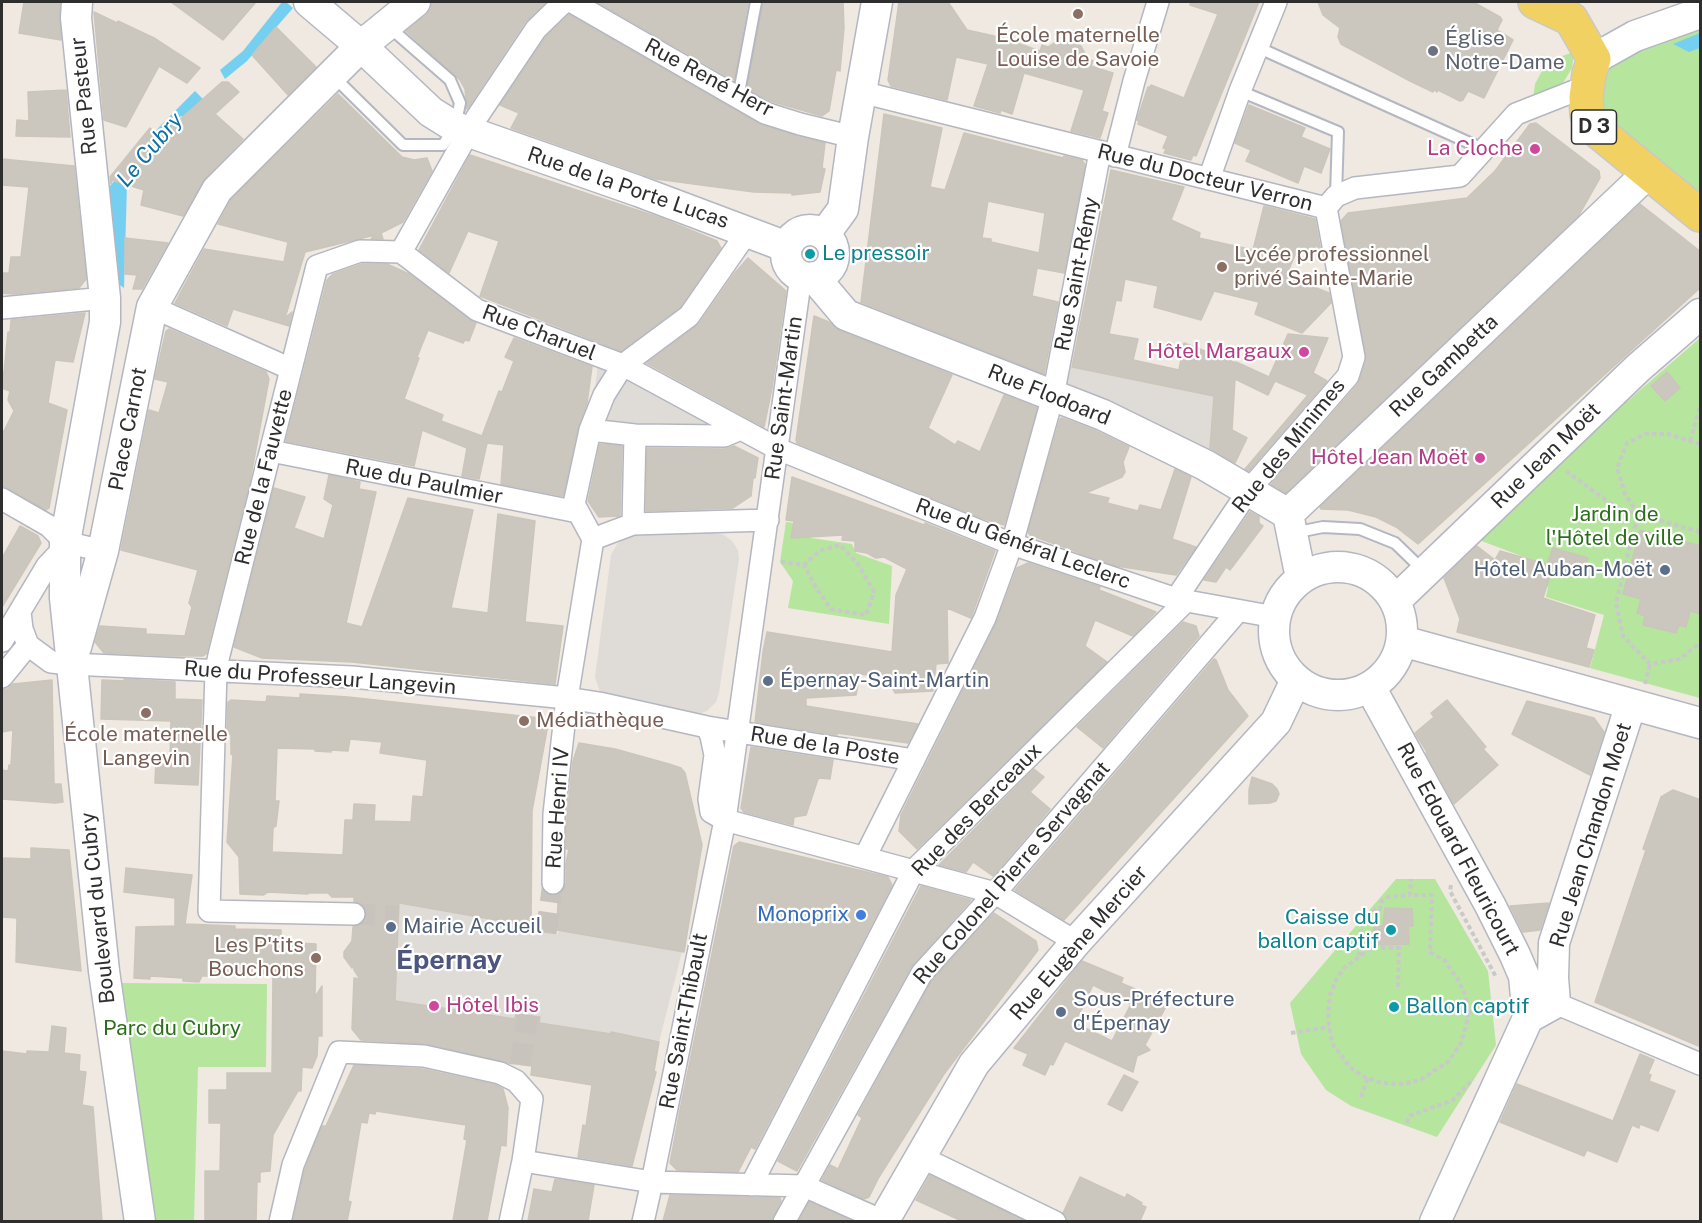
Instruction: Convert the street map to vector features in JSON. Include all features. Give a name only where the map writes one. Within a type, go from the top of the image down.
[{"type":"main road","name":"Rue Pasteur","points":[[77,2],[76,18],[105,298]]},
{"type":"main road","name":"Rue de la Porte Lucas","points":[[309,2],[361,46],[431,112],[461,130],[748,231],[787,247]]},
{"type":"main road","name":"Place Carnot","points":[[71,664],[104,551],[152,307],[217,190],[361,46],[415,2]]},
{"type":"main road","points":[[863,2],[868,41]]},
{"type":"main road","points":[[824,235],[843,210],[868,41],[877,2]]},
{"type":"main road","name":"D 3","points":[[1535,2],[1571,19],[1591,72],[1587,114],[1595,129],[1698,212]]},
{"type":"main road","points":[[1591,72],[1635,36],[1701,13]]},
{"type":"main road","name":"Rue Gambetta","points":[[1290,523],[1648,173]]},
{"type":"main road","points":[[810,230],[824,235],[832,246],[833,259],[826,271],[807,277],[790,267],[787,261],[787,247],[795,235],[810,230]]},
{"type":"main road","name":"Rue Flodoard","points":[[807,277],[846,315],[1103,415],[1196,460],[1249,490],[1290,523]]},
{"type":"main road","points":[[105,298],[152,307]]},
{"type":"main road","name":"Place Carnot","points":[[71,664],[65,598],[64,545],[105,322],[105,298]]},
{"type":"main road","name":"Rue Jean Moët","points":[[1395,601],[1638,368],[1701,314]]},
{"type":"main road","points":[[1290,523],[1301,578]]},
{"type":"main road","points":[[1342,567],[1364,572],[1382,584],[1395,601],[1402,621],[1402,641],[1396,660],[1385,675],[1370,687],[1352,694],[1332,695],[1313,690],[1296,680],[1285,667],[1277,652],[1274,635],[1275,617],[1285,595],[1301,578],[1321,569],[1342,567]]},
{"type":"main road","points":[[1402,641],[1701,723]]},
{"type":"main road","name":"Boulevard du Cubry","points":[[71,664],[104,971],[140,1221]]},
{"type":"main road","name":"Rue Eugène Mercier","points":[[883,1221],[974,1064],[1076,942],[1276,722],[1296,680]]},
{"type":"main road","name":"Rue Edouard Fleuricourt","points":[[1370,687],[1490,905],[1515,955],[1524,976],[1511,1013]]},
{"type":"main road","name":"Rue Jean Chandon Moet","points":[[1555,1003],[1554,943],[1631,704]]},
{"type":"main road","points":[[1515,955],[1538,952],[1554,943]]},
{"type":"main road","points":[[1435,1221],[1511,1013],[1555,1003]]},
{"type":"street","points":[[401,252],[461,130],[536,29],[564,2]]},
{"type":"street","name":"Rue René Herr","points":[[573,2],[765,112],[800,124],[853,137]]},
{"type":"street","name":"Rue Saint-Rémy","points":[[865,857],[985,618],[1012,544],[1053,396],[1108,154],[1134,81],[1158,2]]},
{"type":"street","points":[[1209,179],[1240,91],[1276,2]]},
{"type":"street","name":"Rue du Docteur Verron","points":[[861,92],[1209,179],[1331,202],[1355,188],[1460,176],[1516,114],[1591,72]]},
{"type":"street","name":"Rue des Minimes","points":[[1181,600],[1249,490],[1348,376],[1354,357],[1331,202]]},
{"type":"street","points":[[748,231],[688,316],[623,365],[604,395],[590,430],[574,504],[593,539],[633,524],[768,520]]},
{"type":"street","name":"Rue de la Fauvette","points":[[346,914],[209,911],[216,670],[316,266],[360,251],[401,252]]},
{"type":"street","name":"Rue Charuel","points":[[401,252],[477,310],[623,365],[741,429]]},
{"type":"street","name":"Rue Saint-Martin","points":[[762,560],[777,449],[807,277]]},
{"type":"street","points":[[2,308],[105,298]]},
{"type":"street","points":[[152,307],[291,369]]},
{"type":"street","points":[[590,430],[635,435],[724,436],[741,429]]},
{"type":"street","name":"Rue du Général Leclerc","points":[[741,429],[777,449],[1012,544],[1181,600],[1275,617]]},
{"type":"street","points":[[633,524],[635,435]]},
{"type":"street","name":"Rue du Paulmier","points":[[271,451],[578,512]]},
{"type":"street","points":[[2,499],[49,526],[64,545],[104,551]]},
{"type":"street","name":"Rue Henri IV","points":[[554,883],[554,814],[567,698],[593,539]]},
{"type":"street","points":[[2,641],[47,566],[64,545]]},
{"type":"street","name":"Rue Saint-Thibault","points":[[643,1221],[725,820],[762,560]]},
{"type":"street","name":"Rue des Berceaux","points":[[751,1185],[914,870],[1181,600]]},
{"type":"street","name":"Rue Colonel Pierre Servagnat","points":[[784,1221],[922,973],[995,893],[1238,610]]},
{"type":"street","points":[[20,612],[22,628],[28,645],[51,662],[71,664]]},
{"type":"street","points":[[2,677],[28,645]]},
{"type":"street","name":"Rue du Professeur Langevin","points":[[71,664],[352,676],[567,698],[706,727]]},
{"type":"street","points":[[706,727],[711,736],[715,755],[709,799],[711,812],[725,820],[995,893],[1076,942]]},
{"type":"street","name":"Rue de la Poste","points":[[706,727],[914,760]]},
{"type":"street","points":[[1555,1003],[1701,1064]]},
{"type":"street","points":[[280,1221],[293,1165],[339,1052],[424,1056],[500,1073],[518,1073],[532,1099],[523,1161],[510,1221]]},
{"type":"street","points":[[921,1156],[1055,1221]]},
{"type":"street","points":[[523,1161],[652,1182],[804,1186],[883,1221]]},
{"type":"lane","points":[[738,98],[756,2]]},
{"type":"lane","points":[[332,75],[403,145],[443,145],[461,130],[460,103],[450,80],[386,24]]},
{"type":"lane","points":[[1257,47],[1483,149]]},
{"type":"lane","points":[[1240,91],[1338,132],[1331,202]]},
{"type":"lane","points":[[1290,523],[1360,529],[1395,543],[1425,572]]},
{"type":"path","points":[[1690,441],[1701,406]]},
{"type":"path","points":[[1701,444],[1668,434],[1645,434],[1627,443],[1617,468],[1624,494],[1638,514],[1616,603],[1623,636],[1650,664],[1680,658],[1701,643]]},
{"type":"path","points":[[1546,456],[1617,508],[1701,532]]},
{"type":"path","points":[[762,560],[804,565],[819,551],[840,545],[858,564],[874,592],[866,615],[831,609],[814,586],[804,565]]},
{"type":"path","points":[[1410,895],[1411,879]]},
{"type":"path","points":[[1451,880],[1450,891],[1500,986]]},
{"type":"path","points":[[1359,957],[1361,927],[1365,921],[1370,922],[1370,915],[1380,909],[1381,902],[1388,897],[1432,895],[1430,952],[1445,961],[1466,996],[1465,1032],[1448,1062],[1420,1080],[1403,1084],[1383,1083],[1368,1078],[1351,1068],[1333,1045],[1329,1027],[1330,995],[1344,968],[1359,957],[1371,948],[1399,948],[1398,987]]},
{"type":"path","points":[[1467,1012],[1511,1013]]},
{"type":"path","points":[[1291,1033],[1329,1027]]},
{"type":"path","points":[[1407,1123],[1409,1116],[1453,1100],[1478,1074]]},
{"type":"path","points":[[1361,1097],[1368,1078]]},
{"type":"green space","points":[[1700,24],[1700,198],[1600,120],[1598,74],[1620,50]]},
{"type":"green space","points":[[1574,52],[1572,68],[1563,83],[1558,88],[1533,99],[1535,84],[1543,69],[1556,58]]},
{"type":"green space","name":"Jardin de l'Hôtel de ville","points":[[1700,338],[1700,698],[1590,668],[1604,615],[1546,597],[1548,587],[1527,581],[1532,560],[1471,537]]},
{"type":"green space","points":[[786,522],[808,525],[811,538],[852,544],[856,553],[892,566],[889,624],[788,608],[793,581],[780,562]]},
{"type":"green space","points":[[1396,879],[1435,879],[1488,971],[1496,1045],[1437,1137],[1351,1106],[1326,1090],[1301,1054],[1290,1003]]},
{"type":"green space","name":"Parc du Cubry","points":[[118,983],[267,984],[266,1067],[198,1067],[194,1221],[154,1221]]},
{"type":"shaded area","points":[[599,355],[741,429],[590,430]]},
{"type":"shaded area","points":[[1059,364],[1214,396],[1210,454],[1053,396]]},
{"type":"shaded area","points":[[710,532],[724,535],[732,541],[738,550],[739,559],[716,702],[707,711],[693,716],[601,695],[595,677],[611,555],[617,544],[626,537],[634,535]]},
{"type":"shaded area","points":[[399,904],[534,926],[534,930],[557,935],[559,930],[682,952],[659,1042],[539,1023],[540,1017],[517,1014],[515,1019],[395,1001]]},
{"type":"water","points":[[282,2],[286,2],[293,8],[247,61],[225,79],[220,70],[243,51]]},
{"type":"water","points":[[1700,33],[1700,48],[1689,52],[1673,44]]},
{"type":"water","name":"Le Cubry","points":[[195,91],[203,99],[183,117],[181,116],[144,158],[146,160],[127,185],[124,288],[110,278],[104,206],[110,186],[161,125]]},
{"type":"building","points":[[24,2],[60,2],[61,40],[19,33]]},
{"type":"building","points":[[171,2],[256,2],[223,40]]},
{"type":"building","points":[[432,2],[546,2],[525,22],[467,109],[465,89],[460,80],[406,31],[426,15],[431,9]]},
{"type":"building","points":[[597,2],[748,2],[734,80]]},
{"type":"building","points":[[763,2],[843,2],[844,28],[840,71],[836,70],[829,111],[822,116],[770,101],[747,88]]},
{"type":"building","points":[[899,2],[948,2],[967,30],[1003,38],[1040,51],[1042,45],[1048,47],[1060,39],[1081,46],[1088,59],[1093,61],[1091,66],[1113,73],[1102,111],[1108,113],[1100,138],[1071,131],[1084,90],[1024,73],[1012,114],[974,106],[988,64],[956,57],[947,100],[891,86],[888,80]]},
{"type":"building","points":[[1191,2],[1259,2],[1196,156],[1193,155],[1191,160],[1164,153],[1166,149],[1163,148],[1168,136],[1138,124],[1137,120],[1148,87],[1151,85],[1184,98],[1218,14],[1190,5]]},
{"type":"building","name":"Église Notre-Dame","points":[[1318,2],[1473,2],[1500,17],[1502,20],[1497,30],[1513,40],[1484,98],[1468,91],[1460,101],[1438,90],[1433,92],[1410,81],[1341,44],[1338,37],[1340,28],[1323,15]]},
{"type":"building","points":[[94,12],[154,38],[200,68],[187,83],[159,66],[126,127],[104,120]]},
{"type":"building","points":[[569,15],[759,124],[825,143],[822,168],[825,169],[820,192],[792,195],[792,193],[754,192],[656,179],[511,128],[519,113],[500,105],[546,37]]},
{"type":"building","points":[[276,27],[316,67],[288,95],[252,55]]},
{"type":"building","points":[[222,82],[228,82],[239,92],[215,114],[243,139],[205,178],[183,216],[141,205],[144,190],[112,180],[111,184],[110,177],[150,128],[160,137]]},
{"type":"building","points":[[66,90],[70,137],[16,136],[17,120],[29,121],[28,92]]},
{"type":"building","points":[[338,94],[402,157],[414,160],[427,158],[432,171],[403,222],[381,233],[383,239],[371,239],[375,235],[305,252],[285,318],[292,312],[289,326],[233,309],[227,326],[175,303],[204,249],[284,262],[288,242],[218,224],[231,200]]},
{"type":"building","points":[[1249,105],[1305,128],[1301,137],[1330,149],[1321,173],[1304,166],[1298,183],[1246,161],[1251,150],[1235,143]]},
{"type":"building","points":[[884,114],[942,128],[930,187],[945,190],[964,133],[1063,158],[1064,156],[1082,160],[1085,165],[1064,273],[1037,268],[1032,296],[1058,302],[1044,374],[861,302]],"holes":[[[988,201],[1045,213],[1039,253],[982,238]]]},
{"type":"building","points":[[1536,123],[1599,171],[1600,178],[1579,215],[1286,493],[1271,484],[1358,384],[1366,361],[1341,221],[1348,213],[1467,198],[1495,171],[1530,124]]},
{"type":"building","points":[[470,155],[661,218],[717,241],[721,248],[680,307],[621,351],[480,296],[499,241],[468,231],[449,273],[419,250]]},
{"type":"building","points":[[2,159],[74,166],[86,279],[79,288],[2,293],[2,273],[9,273],[11,257],[21,257],[29,187],[2,185]]},
{"type":"building","points":[[1111,170],[1184,187],[1171,220],[1200,233],[1199,238],[1253,250],[1264,206],[1315,219],[1321,252],[1308,252],[1298,248],[1286,276],[1329,293],[1331,303],[1302,333],[1255,314],[1259,302],[1214,291],[1201,320],[1154,307],[1158,286],[1125,279],[1121,301],[1116,300],[1109,334],[1138,339],[1133,360],[1179,370],[1184,343],[1269,377],[1288,334],[1328,338],[1313,373],[1327,381],[1249,471],[1245,469],[1308,395],[1275,381],[1268,395],[1235,379],[1232,430],[1247,438],[1235,463],[1210,448],[1214,396],[1072,367]]},
{"type":"building","points":[[1640,204],[1701,252],[1701,287],[1418,544],[1396,527],[1376,517],[1348,510],[1321,509],[1320,507]]},
{"type":"building","points":[[125,238],[168,243],[142,289],[133,289],[137,275],[125,274]]},
{"type":"building","points":[[748,258],[786,291],[764,427],[647,363],[699,324]]},
{"type":"building","points":[[362,264],[387,264],[409,274],[476,323],[469,341],[465,340],[463,343],[428,330],[417,357],[419,358],[404,399],[443,415],[441,421],[482,436],[499,391],[502,392],[514,361],[505,357],[514,338],[592,367],[587,403],[578,427],[563,496],[501,484],[504,445],[487,443],[479,479],[462,476],[467,448],[422,430],[414,466],[286,441],[327,280],[333,274]]},
{"type":"building","points":[[85,313],[73,362],[55,360],[48,403],[67,410],[49,508],[46,510],[2,486],[2,435],[14,411],[8,400],[10,391],[2,388],[8,332],[10,333],[11,320]]},
{"type":"building","points":[[814,316],[829,322],[840,331],[952,375],[928,428],[955,445],[958,441],[980,452],[1004,395],[1037,408],[1004,525],[981,518],[797,443]]},
{"type":"building","points":[[169,329],[266,372],[269,379],[250,481],[206,654],[176,656],[104,653],[95,642],[100,626],[146,629],[146,634],[185,636],[192,607],[189,603],[198,570],[121,550],[149,410],[159,413],[168,382],[155,379],[166,331]]},
{"type":"building","points":[[1667,372],[1680,388],[1665,401],[1651,386]]},
{"type":"building","points":[[1062,418],[1129,447],[1123,462],[1125,472],[1122,477],[1086,493],[1109,498],[1107,503],[1138,511],[1140,505],[1161,510],[1175,469],[1191,477],[1172,539],[1196,547],[1176,575],[1116,566],[1030,535],[1028,532]]},
{"type":"building","points":[[600,444],[622,446],[619,516],[599,517],[588,501]]},
{"type":"building","points":[[734,446],[758,458],[751,496],[733,508],[646,511],[647,448],[724,449]]},
{"type":"building","points":[[329,475],[360,482],[359,489],[376,492],[346,623],[362,627],[408,498],[473,510],[451,608],[488,613],[498,514],[535,521],[525,622],[563,626],[555,684],[352,662],[262,658],[234,647],[274,488],[305,497],[294,528],[324,539],[333,505],[324,499]]},
{"type":"building","points":[[792,477],[924,525],[925,523],[995,551],[971,618],[947,608],[948,663],[936,664],[933,691],[895,693],[887,678],[860,674],[856,695],[806,698],[806,706],[918,724],[908,743],[755,722],[767,632],[892,652],[896,595],[907,569],[884,557],[876,558],[867,553],[855,551],[855,541],[842,540],[843,535],[791,538],[794,521],[786,520]]},
{"type":"building","points":[[1250,512],[1259,517],[1259,523],[1263,526],[1230,570],[1226,567],[1216,582],[1204,580]]},
{"type":"building","points":[[20,526],[38,536],[41,543],[2,607],[2,558]]},
{"type":"building","name":"Hôtel Auban-Moët","points":[[1640,530],[1701,546],[1701,614],[1690,611],[1686,627],[1679,625],[1676,633],[1643,625],[1645,616],[1637,613],[1641,599],[1623,594]]},
{"type":"building","points":[[1477,546],[1495,560],[1500,551],[1553,566],[1543,598],[1595,615],[1586,648],[1594,650],[1589,667],[1457,632],[1460,619],[1444,578]]},
{"type":"building","points":[[1553,548],[1588,558],[1583,575],[1547,564]]},
{"type":"building","points":[[1028,563],[1100,587],[1099,590],[1156,612],[1133,636],[1095,620],[1085,646],[1107,662],[917,849],[899,831],[901,815],[996,624],[1017,568]]},
{"type":"building","points":[[1183,622],[1196,626],[1199,636],[1103,748],[1077,727]]},
{"type":"building","points":[[1214,659],[1228,690],[1248,716],[1064,920],[1015,890]]},
{"type":"building","points":[[124,679],[175,682],[175,699],[202,700],[198,785],[155,783],[156,758],[170,759],[171,721],[101,719],[102,680],[125,681]]},
{"type":"building","points":[[52,680],[54,784],[61,784],[63,802],[2,799],[2,770],[8,771],[11,765],[13,730],[2,732],[2,690],[13,684]]},
{"type":"building","points":[[300,694],[348,697],[549,719],[532,811],[531,926],[399,903],[395,1001],[515,1019],[516,1014],[540,1017],[539,1023],[611,1034],[611,1032],[659,1042],[654,1071],[656,1072],[632,1166],[578,1157],[583,1125],[586,1126],[592,1085],[531,1075],[532,1066],[508,1063],[427,1044],[361,1040],[352,1029],[354,978],[360,979],[354,966],[352,968],[344,957],[344,952],[352,941],[353,927],[361,925],[367,915],[365,907],[354,901],[354,897],[332,897],[328,893],[240,894],[239,857],[227,842],[233,755],[231,754],[231,734],[227,734],[228,702],[231,700],[266,702],[267,696],[300,698]],"holes":[[[350,739],[382,742],[380,753],[427,760],[423,797],[413,796],[411,822],[374,821],[375,805],[354,804],[353,820],[345,820],[343,855],[272,852],[273,828],[276,826],[279,801],[275,801],[277,748],[315,749],[315,751],[331,752],[331,750],[348,751]]]},
{"type":"building","points":[[1447,700],[1486,747],[1483,749],[1498,765],[1454,804],[1415,733],[1434,717],[1431,713]]},
{"type":"building","points":[[1527,701],[1594,718],[1604,732],[1590,775],[1512,734]]},
{"type":"building","points":[[579,743],[615,749],[669,764],[681,768],[685,773],[702,845],[684,952],[557,930],[558,902],[566,883],[569,849],[566,849],[567,815],[573,761]]},
{"type":"building","points":[[751,747],[833,760],[830,779],[818,779],[806,815],[794,817],[793,825],[744,812],[741,808]]},
{"type":"building","points":[[1034,769],[1044,777],[1030,792],[1050,809],[993,876],[973,862],[966,872],[939,865]]},
{"type":"building","points":[[1252,777],[1272,784],[1277,789],[1279,794],[1276,801],[1249,804]]},
{"type":"building","points":[[1673,790],[1701,800],[1701,1047],[1595,1002],[1646,850],[1643,849],[1661,797]]},
{"type":"building","points":[[739,842],[888,877],[892,885],[755,1149],[751,1147],[738,1172],[677,1170],[670,1163],[680,1110],[734,846]]},
{"type":"building","points":[[31,848],[69,850],[81,971],[16,962],[17,918],[2,917],[4,858],[31,859]]},
{"type":"building","points":[[126,868],[192,875],[185,924],[235,926],[235,929],[281,930],[281,942],[316,944],[315,997],[322,986],[322,1036],[318,1036],[317,1056],[312,1068],[302,1067],[301,1091],[298,1091],[273,1135],[270,1171],[260,1172],[260,1182],[257,1182],[256,1221],[205,1221],[205,1171],[220,1171],[221,1123],[209,1123],[209,1090],[227,1090],[227,1073],[272,1073],[273,974],[217,974],[217,976],[202,976],[199,982],[183,981],[183,978],[150,976],[150,979],[134,978],[136,927],[175,926],[175,898],[124,892]]},
{"type":"building","points":[[921,886],[971,900],[911,967],[797,1171],[778,1161]]},
{"type":"building","points":[[1549,903],[1540,930],[1523,932],[1510,906]]},
{"type":"building","name":"Caisse du ballon captif","points":[[1385,908],[1412,909],[1413,926],[1408,926],[1409,944],[1371,945],[1374,926],[1383,926]]},
{"type":"building","points":[[994,913],[1036,941],[1038,950],[944,1074],[879,1177],[869,1197],[864,1199],[822,1180],[830,1165],[838,1169],[862,1118],[858,1115],[932,980]]},
{"type":"building","name":"Sous-Préfecture d'Épernay","points":[[1082,961],[1123,978],[1121,983],[1168,1003],[1145,1045],[1150,1050],[1137,1056],[1133,1072],[1065,1041],[1053,1065],[1050,1064],[1045,1075],[1023,1065],[1028,1054],[1014,1048]],"holes":[[[1093,985],[1131,1004],[1112,1041],[1075,1023]]]},
{"type":"building","points":[[52,1026],[66,1028],[64,1053],[80,1055],[79,1071],[86,1072],[82,1105],[93,1107],[102,1221],[2,1221],[2,1051],[27,1054],[27,1051],[49,1052]]},
{"type":"building","points":[[1640,1054],[1654,1060],[1648,1074],[1651,1075],[1649,1081],[1675,1091],[1658,1131],[1640,1124],[1639,1128],[1632,1125],[1617,1162],[1587,1150],[1584,1156],[1500,1122],[1517,1084],[1613,1121]]},
{"type":"building","points":[[354,1065],[422,1069],[496,1085],[503,1089],[508,1108],[506,1146],[501,1145],[487,1221],[453,1221],[467,1140],[464,1139],[466,1125],[376,1111],[375,1114],[369,1113],[367,1123],[361,1122],[348,1201],[351,1202],[347,1221],[293,1221],[305,1169],[322,1126],[326,1126]]},
{"type":"building","points":[[1124,1075],[1138,1082],[1122,1111],[1108,1104]]},
{"type":"building","points":[[930,1175],[1025,1221],[962,1221],[916,1200]]},
{"type":"building","points":[[1080,1177],[1125,1198],[1127,1194],[1142,1203],[1141,1205],[1146,1207],[1140,1221],[1068,1221],[1063,1213]]},
{"type":"building","points":[[555,1179],[594,1185],[588,1221],[528,1221],[534,1189],[552,1192]]},
{"type":"building","points":[[670,1195],[780,1198],[781,1201],[771,1221],[663,1221]]},
{"type":"building","points":[[809,1202],[853,1221],[799,1221]]},
{"type":"tunnel","points":[[546,933],[553,883]]},
{"type":"tunnel","points":[[354,914],[398,916]]},
{"type":"tunnel","points":[[520,1064],[528,1015]]},
{"type":"place","name":"École maternelle Louise de Savoie","points":[[1078,14]]},
{"type":"place","name":"Église Notre-Dame","points":[[1433,51]]},
{"type":"place","name":"La Cloche","points":[[1535,149]]},
{"type":"place","name":"Le pressoir","points":[[810,254]]},
{"type":"place","name":"Lycée professionnel privé Sainte-Marie","points":[[1222,267]]},
{"type":"place","name":"Hôtel Margaux","points":[[1304,352]]},
{"type":"place","name":"Hôtel Jean Moët","points":[[1480,458]]},
{"type":"place","name":"Hôtel Auban-Moët","points":[[1665,570]]},
{"type":"place","name":"Épernay-Saint-Martin","points":[[768,681]]},
{"type":"place","name":"École maternelle Langevin","points":[[146,713]]},
{"type":"place","name":"Médiathèque","points":[[524,721]]},
{"type":"place","name":"Monoprix","points":[[861,915]]},
{"type":"place","name":"Mairie Accueil","points":[[391,927]]},
{"type":"place","name":"Caisse du ballon captif","points":[[1391,930]]},
{"type":"place","name":"Les P'tits Bouchons","points":[[316,958]]},
{"type":"place","name":"Hôtel Ibis","points":[[434,1006]]},
{"type":"place","name":"Ballon captif","points":[[1394,1007]]},
{"type":"place","name":"Sous-Préfecture d'Épernay","points":[[1061,1012]]},
{"type":"district","name":"Épernay","points":[[449,961]]}]
